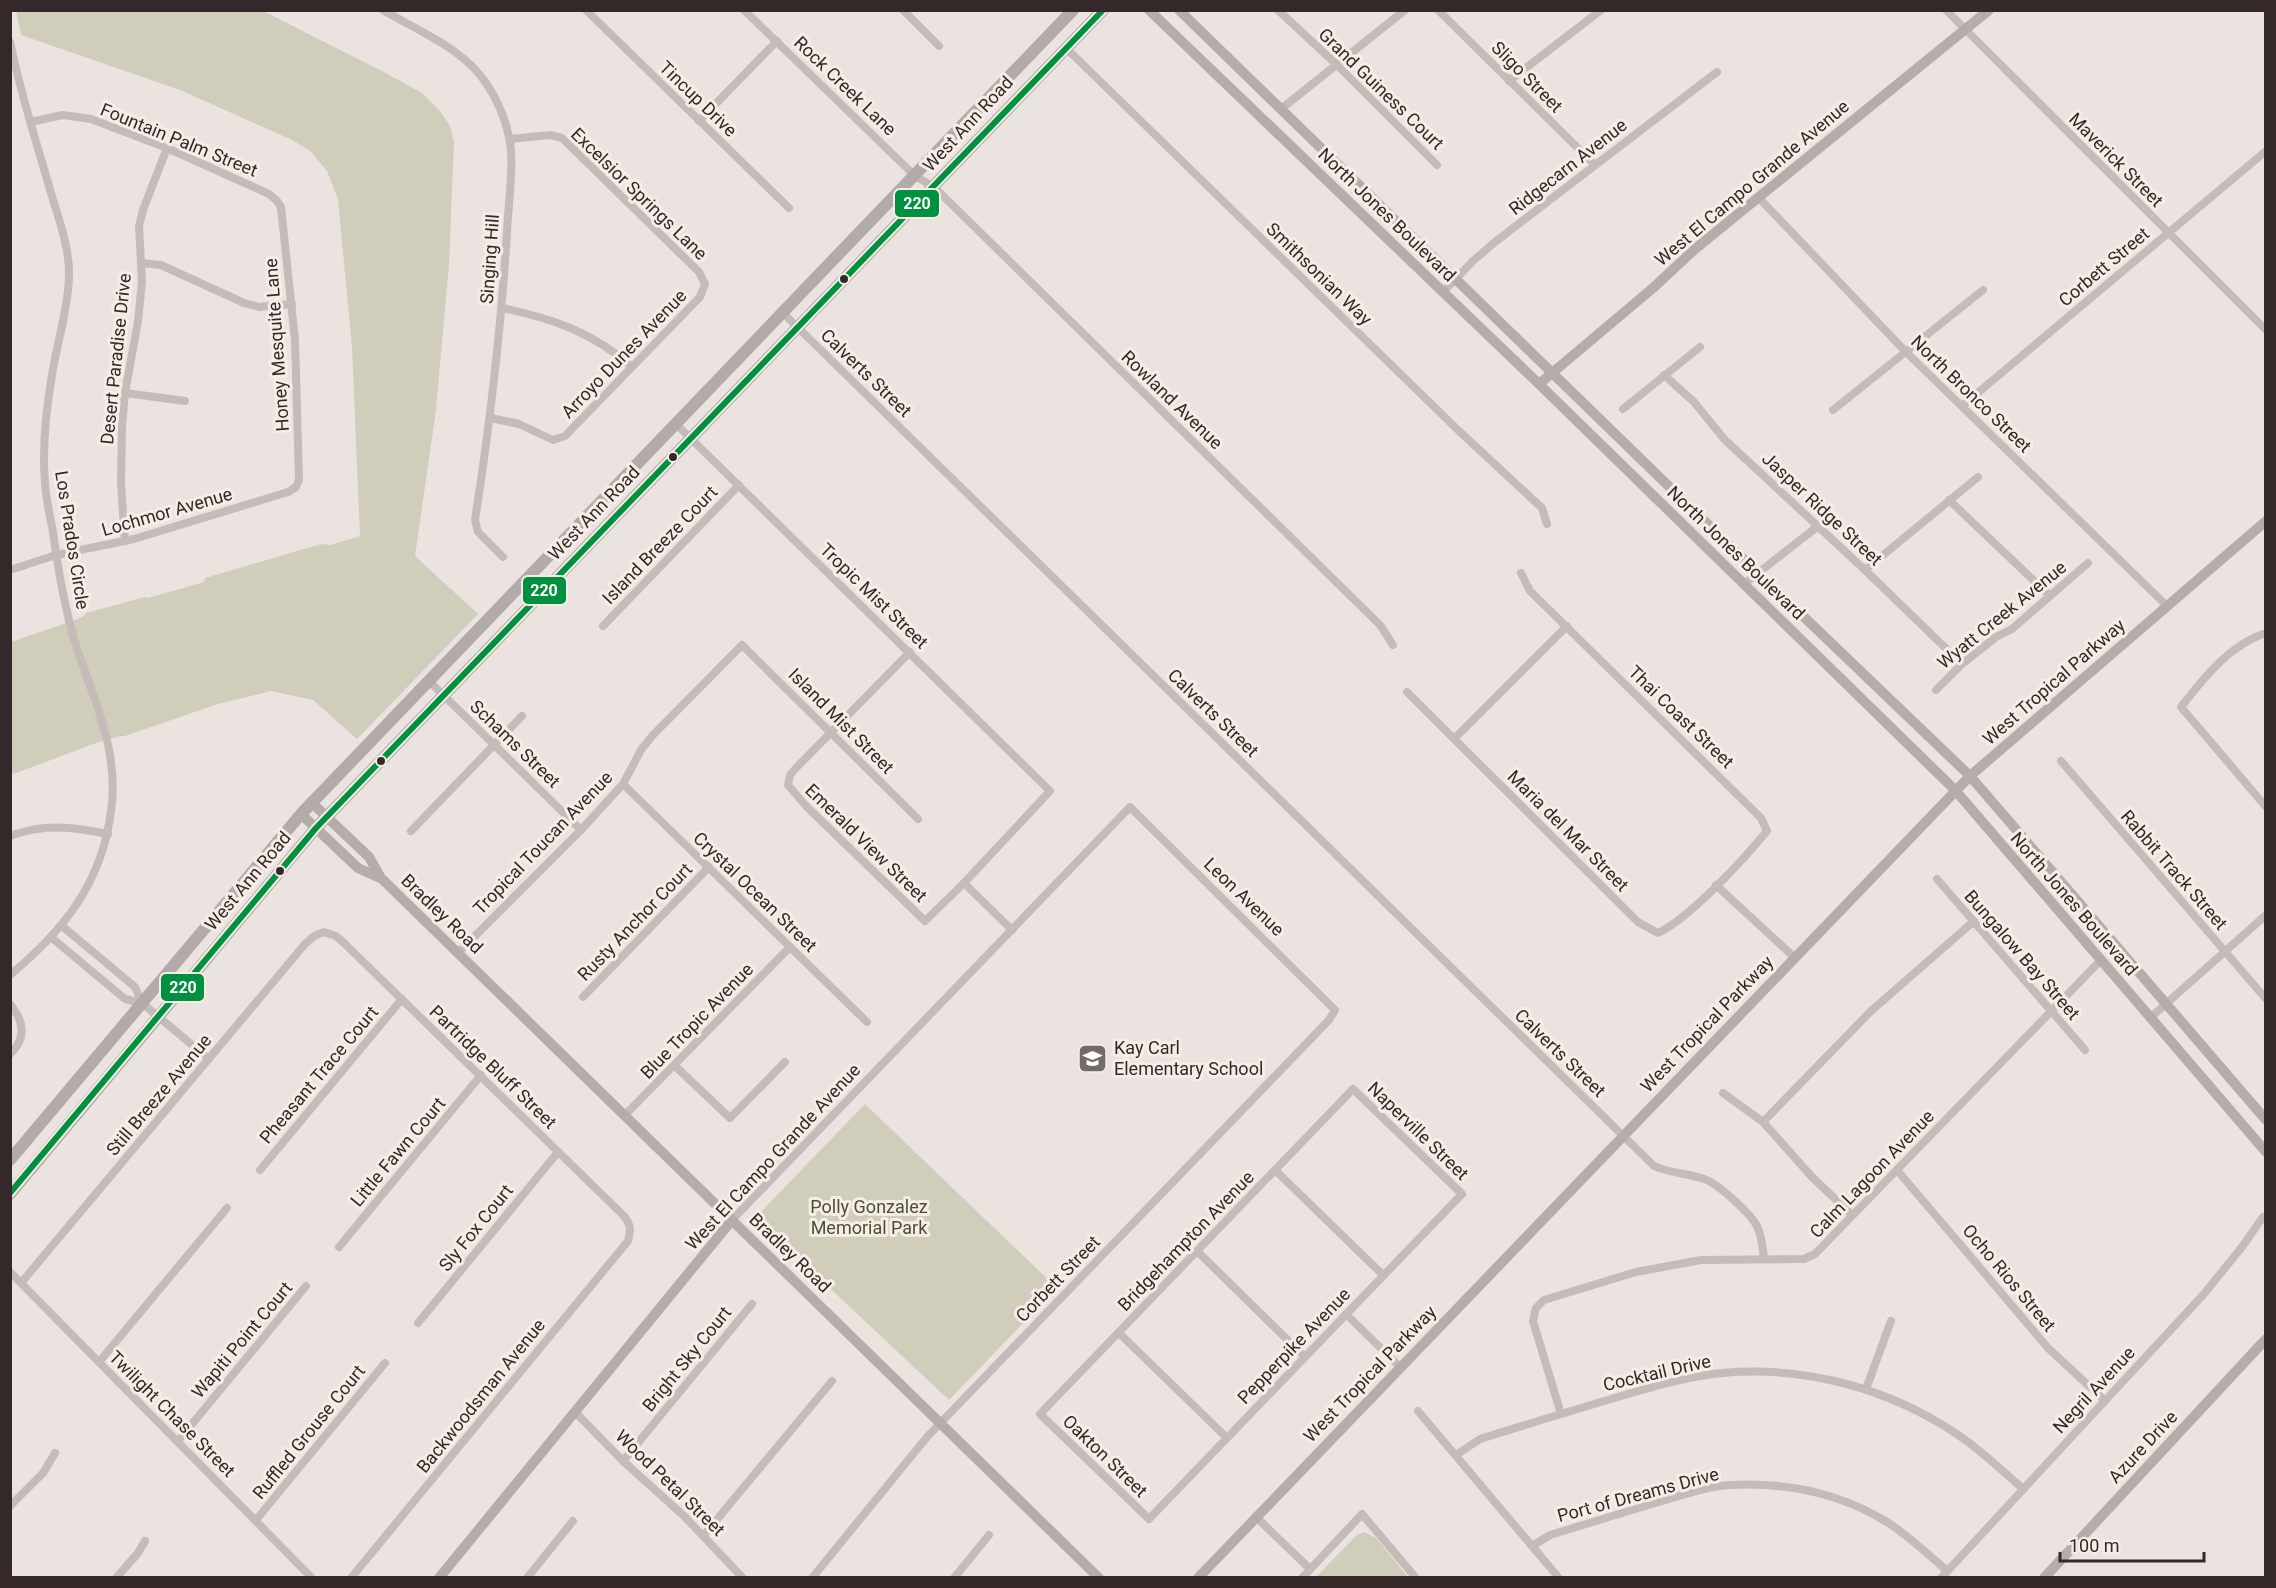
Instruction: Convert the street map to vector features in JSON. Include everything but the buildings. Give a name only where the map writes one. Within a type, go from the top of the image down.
[{"type":"main road","name":"West Ann Road","points":[[10,1194],[316,828],[799,328],[1073,10]]},
{"type":"main road","name":"West Ann Road","points":[[10,1160],[311,802],[783,313],[1066,48],[1103,10]]},
{"type":"main road","name":"North Jones Boulevard","points":[[1149,10],[1539,384],[1955,790],[2265,1152]]},
{"type":"main road","name":"North Jones Boulevard","points":[[1179,10],[1970,776],[2265,1120]]},
{"type":"main road","name":"West El Campo Grande Avenue","points":[[1539,384],[1653,288],[1695,249],[1989,10]]},
{"type":"main road","name":"West Tropical Parkway","points":[[1198,1578],[1955,790],[2265,521]]},
{"type":"main road","name":"Bradley Road","points":[[311,802],[369,857],[381,878],[1099,1578]]},
{"type":"main road","name":"Bradley Road","points":[[301,814],[358,868],[381,878]]},
{"type":"main road","name":"West El Campo Grande Avenue","points":[[439,1578],[732,1220]]},
{"type":"main road","name":"Azure Drive","points":[[2044,1578],[2265,1339]]},
{"type":"street","name":"Singing Hill","points":[[383,10],[451,50],[470,64],[485,82],[496,101],[510,139],[509,199],[502,308],[491,418],[475,520],[478,532],[503,556]]},
{"type":"street","name":"Tincup Drive","points":[[586,10],[789,208]]},
{"type":"street","name":"Rock Creek Lane","points":[[744,10],[925,181]]},
{"type":"street","points":[[903,10],[939,46]]},
{"type":"street","name":"Grand Guiness Court","points":[[1278,10],[1336,64],[1437,165]]},
{"type":"street","points":[[1281,109],[1405,10]]},
{"type":"street","name":"Sligo Street","points":[[1438,10],[1594,165]]},
{"type":"street","points":[[1509,81],[1601,10]]},
{"type":"street","name":"Maverick Street","points":[[1946,10],[2265,330]]},
{"type":"street","name":"Los Prados Circle","points":[[10,42],[30,122],[64,239],[69,275],[46,424],[45,483],[56,555],[71,627],[104,724],[110,750],[113,796],[108,834],[102,855],[88,887],[52,938],[10,975]]},
{"type":"street","points":[[699,121],[777,42]]},
{"type":"street","name":"Smithsonian Way","points":[[1066,48],[1450,423],[1542,508],[1547,524]]},
{"type":"street","name":"Ridgecarn Avenue","points":[[1443,292],[1495,242],[1717,72]]},
{"type":"street","name":"Fountain Palm Street","points":[[30,122],[63,115],[91,119],[167,148],[269,194],[277,201]]},
{"type":"street","name":"Excelsior Springs Lane","points":[[510,139],[550,135],[562,138],[699,272],[705,284]]},
{"type":"street","name":"Desert Paradise Drive","points":[[125,541],[120,462],[125,393],[138,321],[141,263],[139,226],[167,148]]},
{"type":"street","name":"Corbett Street","points":[[1962,406],[2265,151]]},
{"type":"street","name":"Rowland Avenue","points":[[925,181],[1380,625],[1393,645]]},
{"type":"street","name":"North Bronco Street","points":[[1759,198],[1905,351],[2167,606]]},
{"type":"street","name":"Honey Mesquite Lane","points":[[277,201],[281,207],[295,340],[299,480],[296,487]]},
{"type":"street","points":[[141,263],[160,265],[244,303],[259,307],[292,304]]},
{"type":"street","name":"Arroyo Dunes Avenue","points":[[491,418],[519,424],[549,439],[561,438],[569,433],[700,297],[705,284]]},
{"type":"street","points":[[1833,410],[1983,290]]},
{"type":"street","points":[[502,308],[545,317],[572,327],[606,346],[632,367]]},
{"type":"street","name":"Calverts Street","points":[[783,313],[1654,1167],[1668,1173],[1708,1181],[1725,1193],[1756,1226],[1763,1244],[1764,1258]]},
{"type":"street","points":[[1623,409],[1700,346]]},
{"type":"street","name":"Jasper Ridge Street","points":[[1664,375],[1694,402],[1725,440],[1962,664]]},
{"type":"street","points":[[125,393],[185,401]]},
{"type":"street","name":"Tropic Mist Street","points":[[676,424],[1050,791],[964,883]]},
{"type":"street","points":[[1865,570],[1977,477]]},
{"type":"street","name":"Island Breeze Court","points":[[603,626],[739,485]]},
{"type":"street","name":"Lochmor Avenue","points":[[10,570],[56,555],[125,541],[288,492],[296,487]]},
{"type":"street","points":[[1949,500],[2050,596]]},
{"type":"street","points":[[1744,584],[1818,526]]},
{"type":"street","name":"Wyatt Creek Avenue","points":[[1936,690],[1962,664],[1995,637],[2012,629],[2088,563]]},
{"type":"street","name":"Thai Coast Street","points":[[1521,573],[1530,591],[1761,818],[1767,831],[1716,885]]},
{"type":"street","points":[[1455,738],[1567,626]]},
{"type":"street","points":[[2265,633],[2250,638],[2206,677],[2181,707],[2265,807]]},
{"type":"street","name":"Island Mist Street","points":[[742,645],[918,819]]},
{"type":"street","name":"Tropical Toucan Avenue","points":[[458,953],[581,830],[623,784],[652,736],[742,645]]},
{"type":"street","points":[[832,732],[910,652]]},
{"type":"street","name":"Schams Street","points":[[428,680],[581,830]]},
{"type":"street","name":"Maria del Mar Street","points":[[1407,692],[1638,922],[1658,933],[1670,928],[1716,885]]},
{"type":"street","points":[[411,831],[522,716]]},
{"type":"street","name":"Emerald View Street","points":[[832,732],[790,776],[788,785],[806,806],[925,921],[964,883]]},
{"type":"street","name":"Rabbit Track Street","points":[[2061,761],[2265,999]]},
{"type":"street","name":"Crystal Ocean Street","points":[[623,784],[867,1022]]},
{"type":"street","name":"West El Campo Grande Avenue","points":[[732,1220],[1130,807]]},
{"type":"street","name":"Leon Avenue","points":[[1130,807],[1335,1010]]},
{"type":"street","points":[[10,836],[31,829],[53,826],[108,834]]},
{"type":"street","name":"Rusty Anchor Court","points":[[583,997],[709,867]]},
{"type":"street","name":"Bungalow Bay Street","points":[[1937,879],[2085,1050]]},
{"type":"street","points":[[964,883],[1011,930]]},
{"type":"street","points":[[1716,885],[1794,957]]},
{"type":"street","points":[[2150,1018],[2265,915]]},
{"type":"street","points":[[1763,1122],[1870,1011],[1974,921]]},
{"type":"street","points":[[62,926],[135,987],[142,1003],[209,1059]]},
{"type":"street","name":"Partridge Bluff Street","points":[[324,932],[336,936],[481,1075],[624,1216],[631,1231]]},
{"type":"street","name":"Still Breeze Avenue","points":[[21,1283],[305,944],[314,936],[324,932]]},
{"type":"street","points":[[52,938],[125,999],[142,1003]]},
{"type":"street","name":"Blue Tropic Avenue","points":[[625,1115],[790,947]]},
{"type":"street","name":"Calm Lagoon Avenue","points":[[1561,1414],[1533,1321],[1536,1308],[1544,1300],[1636,1272],[1701,1260],[1804,1259],[1815,1254],[2101,960]]},
{"type":"street","name":"Pheasant Trace Court","points":[[260,1170],[402,999]]},
{"type":"street","points":[[10,1004],[20,1015],[23,1034],[18,1047],[10,1054]]},
{"type":"street","name":"Corbett Street","points":[[812,1578],[927,1437],[1329,1020],[1335,1010]]},
{"type":"street","points":[[675,1066],[730,1118],[785,1062]]},
{"type":"street","name":"Little Fawn Court","points":[[339,1247],[481,1075]]},
{"type":"street","name":"Bridgehampton Avenue","points":[[1040,1414],[1353,1089]]},
{"type":"street","name":"Naperville Street","points":[[1353,1089],[1462,1194]]},
{"type":"street","points":[[1723,1093],[1763,1122],[1812,1177],[1852,1215]]},
{"type":"street","name":"Sly Fox Court","points":[[418,1323],[558,1152]]},
{"type":"street","points":[[1275,1170],[1383,1275]]},
{"type":"street","name":"Ocho Rios Street","points":[[1897,1170],[2048,1348],[2104,1400]]},
{"type":"street","name":"Pepperpike Avenue","points":[[1149,1519],[1462,1194]]},
{"type":"street","points":[[99,1362],[227,1208]]},
{"type":"street","name":"Negril Avenue","points":[[1944,1574],[2203,1295],[2263,1217]]},
{"type":"street","name":"Backwoodsman Avenue","points":[[351,1578],[628,1241],[631,1231]]},
{"type":"street","points":[[1197,1251],[1305,1357]]},
{"type":"street","name":"Twilight Chase Street","points":[[10,1272],[312,1578]]},
{"type":"street","name":"Wapiti Point Court","points":[[178,1441],[306,1286]]},
{"type":"street","name":"Bright Sky Court","points":[[623,1461],[752,1304]]},
{"type":"street","points":[[1346,1314],[1400,1367]]},
{"type":"street","points":[[1866,1389],[1891,1321]]},
{"type":"street","points":[[1119,1333],[1227,1438]]},
{"type":"street","name":"Ruffled Grouse Court","points":[[256,1520],[385,1363]]},
{"type":"street","name":"Cocktail Drive","points":[[1456,1455],[1480,1438],[1666,1382],[1722,1373],[1773,1372],[1811,1376],[1866,1389],[1890,1398],[1941,1424],[1973,1445],[2023,1489]]},
{"type":"street","points":[[704,1535],[832,1381]]},
{"type":"street","points":[[1418,1411],[1559,1578]]},
{"type":"street","name":"Wood Petal Street","points":[[575,1412],[623,1461],[704,1535],[743,1578]]},
{"type":"street","name":"Oakton Street","points":[[1040,1414],[1149,1519]]},
{"type":"street","points":[[10,1506],[43,1473],[55,1453]]},
{"type":"street","name":"Port of Dreams Drive","points":[[1532,1546],[1550,1535],[1698,1490],[1728,1485],[1776,1485],[1824,1494],[1857,1506],[1887,1522],[1912,1540],[1944,1574]]},
{"type":"street","points":[[1302,1578],[1362,1514],[1416,1578]]},
{"type":"street","points":[[1256,1517],[1310,1569]]},
{"type":"street","points":[[527,1578],[573,1521]]},
{"type":"street","points":[[954,1578],[989,1535]]},
{"type":"street","points":[[116,1578],[138,1553],[145,1541]]},
{"type":"green space","points":[[16,11],[263,11],[422,93],[440,111],[450,126],[454,142],[449,264],[436,410],[415,556],[478,614],[357,739],[313,700],[271,691],[218,704],[125,736],[96,743],[11,775],[11,642],[83,617],[86,613],[204,582],[205,578],[321,544],[331,545],[360,536],[352,347],[338,199],[327,171],[310,151],[292,140],[180,90],[21,35]]},
{"type":"green space","name":"Polly Gonzalez Memorial Park","points":[[865,1104],[1057,1288],[949,1400],[755,1218]]},
{"type":"green space","points":[[1364,1532],[1376,1538],[1408,1577],[1316,1577],[1357,1535]]},
{"type":"transit line","name":"220","points":[[10,1193],[316,828],[1103,10]]},
{"type":"place","name":"Kay Carl Elementary School","points":[[1093,1058]]}]
